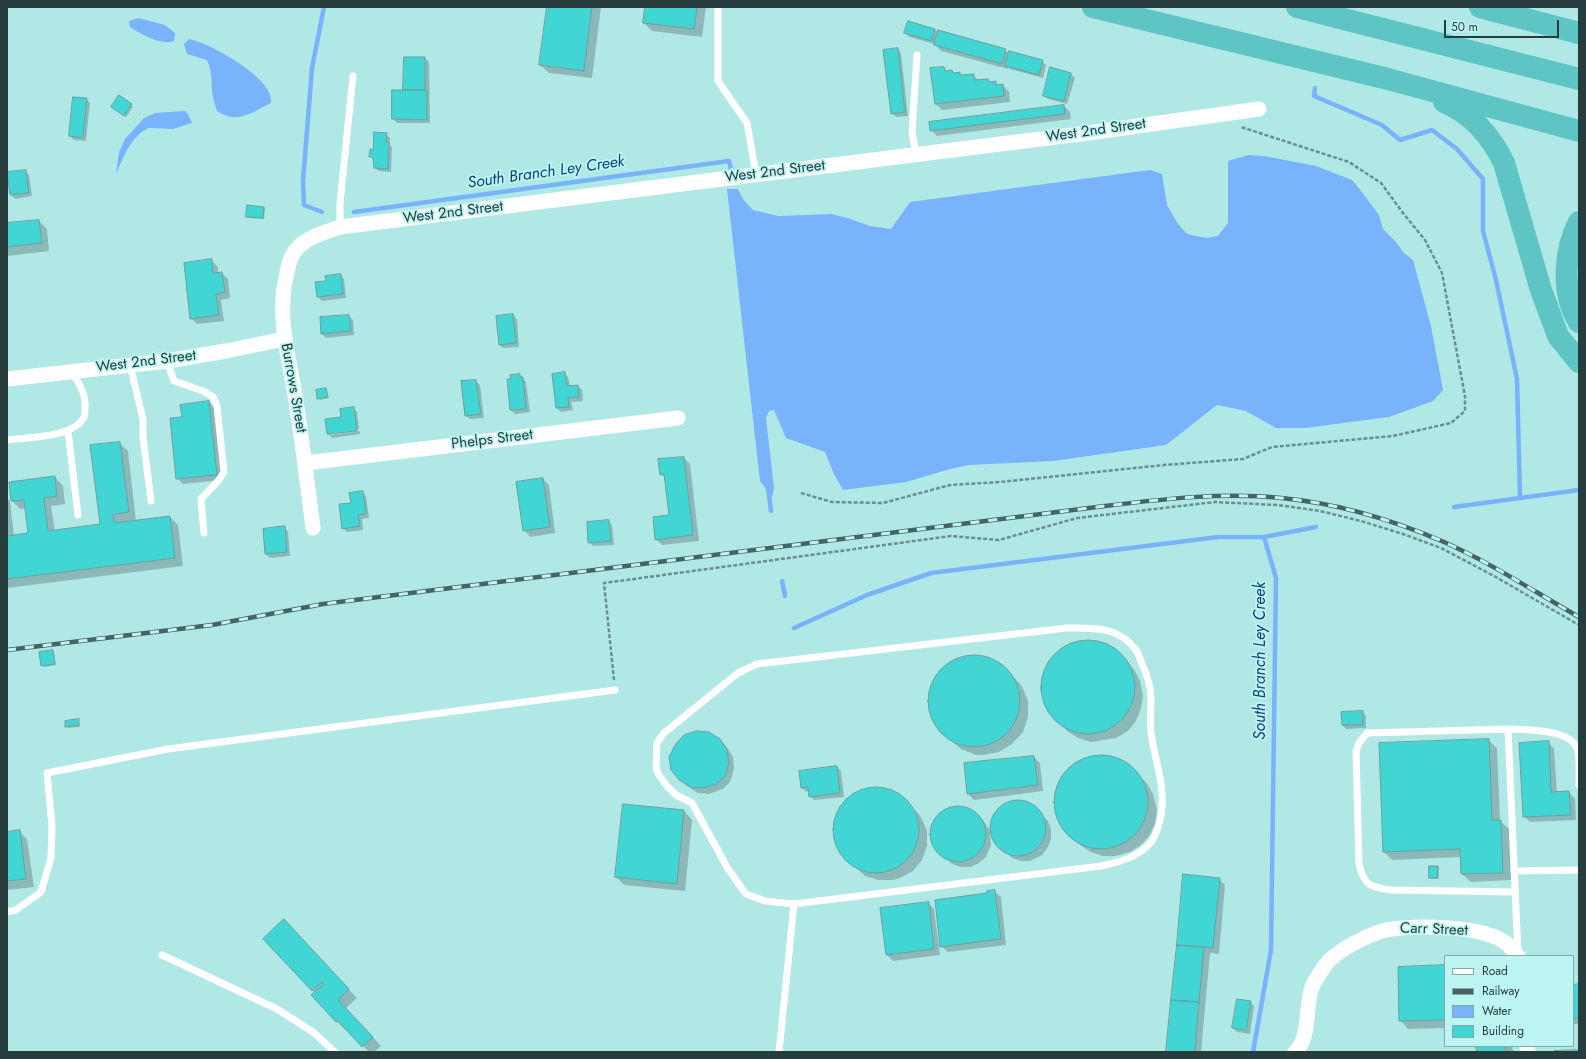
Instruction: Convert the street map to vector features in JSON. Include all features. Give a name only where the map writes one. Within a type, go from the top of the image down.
[{"type":"highway","points":[[1093,7],[1388,79],[1579,131]]},
{"type":"highway","points":[[1297,7],[1579,79]]},
{"type":"highway","points":[[1480,7],[1579,32]]},
{"type":"highway","points":[[1388,79],[1450,105],[1465,113],[1476,122],[1496,146],[1504,163],[1541,290],[1558,336],[1579,362]]},
{"type":"highway","points":[[1579,222],[1573,232],[1566,269],[1568,295],[1575,316],[1579,322]]},
{"type":"street","name":"West 2nd Street","points":[[296,249],[313,236],[340,227],[1088,133],[1259,109]]},
{"type":"street","name":"Burrows Street","points":[[296,249],[292,256],[283,286],[282,307],[284,339],[306,463],[313,528]]},
{"type":"street","name":"West 2nd Street","points":[[7,379],[167,360],[226,351],[284,339]]},
{"type":"street","name":"Phelps Street","points":[[306,463],[678,418]]},
{"type":"street","name":"Carr Street","points":[[1295,1052],[1305,1034],[1312,986],[1326,965],[1347,947],[1378,932],[1392,928],[1434,927],[1485,932],[1502,940],[1517,955]]},
{"type":"lane","points":[[718,7],[718,81],[748,123],[756,174]]},
{"type":"lane","points":[[916,154],[912,132],[917,54]]},
{"type":"lane","points":[[340,227],[340,203],[353,76]]},
{"type":"lane","points":[[167,360],[174,381],[208,394],[213,397],[217,406],[224,472],[219,480],[201,499],[204,533]]},
{"type":"lane","points":[[130,365],[143,419],[143,437],[151,501]]},
{"type":"lane","points":[[7,440],[62,433],[76,427],[85,417],[86,400],[80,384],[71,372]]},
{"type":"lane","points":[[68,430],[78,515]]},
{"type":"lane","points":[[1067,628],[1109,630],[1124,638],[1136,650],[1146,674],[1151,697],[1151,732],[1161,790],[1162,808],[1159,823],[1152,841],[1140,852],[1125,861],[1101,866],[794,904],[765,902],[746,894],[728,869],[692,803],[676,795],[666,786],[659,776],[656,768],[657,743],[664,733],[738,673],[757,664],[1067,628]]},
{"type":"lane","points":[[7,912],[16,910],[41,892],[51,858],[52,826],[47,772],[168,749],[615,690]]},
{"type":"lane","points":[[1508,729],[1518,955]]},
{"type":"lane","points":[[1515,892],[1391,890],[1369,885],[1362,876],[1359,864],[1356,751],[1359,743],[1367,733],[1508,729],[1548,732],[1564,736],[1578,749],[1579,785]]},
{"type":"lane","points":[[1514,871],[1579,870]]},
{"type":"lane","points":[[778,1052],[794,904]]},
{"type":"lane","points":[[162,955],[277,1009],[313,1032],[335,1052]]},
{"type":"path","points":[[801,493],[832,502],[883,503],[950,485],[1000,482],[1164,465],[1243,459],[1272,448],[1393,436],[1451,423],[1465,411],[1465,396],[1442,273],[1425,240],[1381,183],[1349,162],[1237,125]]},
{"type":"path","points":[[615,690],[604,583],[951,536],[999,540],[1077,518],[1215,502],[1278,505],[1320,511],[1361,521],[1403,534],[1441,548],[1579,625]]},
{"type":"water","points":[[138,18],[165,25],[175,33],[174,41],[157,41],[139,33],[130,27],[129,21]]},
{"type":"water","points":[[189,39],[225,54],[252,73],[263,83],[270,93],[271,103],[245,116],[232,117],[217,111],[212,95],[209,64],[207,60],[187,54],[184,44]]},
{"type":"water","points":[[185,111],[192,123],[173,129],[148,128],[142,132],[128,148],[116,174],[119,152],[125,139],[144,118],[155,113]]},
{"type":"water","points":[[1248,155],[1264,156],[1316,166],[1352,180],[1379,215],[1383,229],[1404,253],[1413,260],[1431,326],[1443,390],[1433,401],[1389,417],[1305,428],[1276,428],[1246,411],[1217,405],[1166,445],[1053,461],[969,465],[906,482],[843,490],[834,474],[825,452],[786,438],[774,410],[769,411],[766,418],[774,488],[772,497],[760,481],[727,189],[738,189],[743,199],[753,210],[778,216],[831,214],[870,226],[891,229],[910,202],[1150,170],[1162,174],[1167,205],[1178,224],[1187,234],[1206,238],[1218,236],[1228,223],[1228,161]]},
{"type":"building","points":[[547,7],[592,7],[584,71],[539,65]]},
{"type":"building","points":[[645,7],[697,7],[694,29],[643,23]]},
{"type":"building","points":[[908,21],[935,29],[932,41],[904,33]]},
{"type":"building","points":[[938,30],[1006,49],[1002,64],[934,45]]},
{"type":"building","points":[[898,48],[905,112],[891,114],[883,50]]},
{"type":"building","points":[[1009,51],[1043,60],[1039,75],[1005,66]]},
{"type":"building","points":[[404,57],[425,57],[425,90],[403,90]]},
{"type":"building","points":[[944,67],[945,71],[952,70],[953,73],[960,72],[960,75],[974,74],[974,80],[988,79],[989,82],[996,81],[996,85],[1003,84],[1004,96],[935,104],[930,68]]},
{"type":"building","points":[[1050,67],[1071,73],[1064,101],[1043,96]]},
{"type":"building","points":[[392,90],[427,90],[427,120],[392,119]]},
{"type":"building","points":[[119,95],[132,104],[124,116],[111,107]]},
{"type":"building","points":[[73,97],[87,98],[83,138],[69,136]]},
{"type":"building","points":[[1064,105],[1065,114],[930,131],[929,122]]},
{"type":"building","points":[[374,132],[387,133],[386,142],[389,142],[388,169],[374,168],[373,157],[369,157],[370,149],[373,150]]},
{"type":"building","points":[[26,170],[29,193],[10,195],[7,172]]},
{"type":"building","points":[[247,205],[264,207],[263,218],[246,217]]},
{"type":"building","points":[[39,220],[42,243],[7,247],[7,223]]},
{"type":"building","points":[[212,259],[213,273],[222,272],[225,292],[216,294],[219,315],[190,319],[184,263]]},
{"type":"building","points":[[341,274],[343,294],[317,297],[315,282],[326,281],[325,276]]},
{"type":"building","points":[[513,314],[516,343],[499,345],[496,316]]},
{"type":"building","points":[[349,315],[351,331],[321,334],[320,317]]},
{"type":"building","points":[[565,372],[567,386],[578,385],[579,397],[568,398],[569,407],[556,408],[552,374]]},
{"type":"building","points":[[520,374],[520,377],[523,377],[526,409],[510,410],[507,379],[511,379],[510,375]]},
{"type":"building","points":[[476,380],[481,414],[465,416],[461,381]]},
{"type":"building","points":[[326,388],[328,397],[317,399],[316,390]]},
{"type":"building","points":[[209,401],[217,475],[176,479],[170,418],[182,417],[180,405]]},
{"type":"building","points":[[354,407],[357,431],[327,434],[325,419],[341,417],[340,409]]},
{"type":"building","points":[[120,442],[129,512],[113,514],[114,523],[170,516],[175,558],[7,579],[7,536],[28,533],[24,500],[11,501],[9,482],[55,476],[57,496],[44,498],[48,531],[100,524],[90,445]]},
{"type":"building","points":[[684,457],[693,535],[655,540],[653,517],[669,515],[664,474],[660,475],[658,459]]},
{"type":"building","points":[[543,478],[550,527],[523,531],[516,482]]},
{"type":"building","points":[[363,491],[366,514],[358,515],[360,526],[342,529],[339,504],[351,503],[349,493]]},
{"type":"building","points":[[609,520],[611,541],[588,543],[587,522]]},
{"type":"building","points":[[285,526],[287,552],[265,554],[263,529]]},
{"type":"building","points":[[1088,640],[1106,644],[1121,654],[1131,669],[1135,687],[1131,705],[1121,720],[1106,730],[1088,734],[1070,730],[1055,720],[1045,705],[1041,687],[1045,669],[1055,654],[1070,644]]},
{"type":"building","points":[[53,650],[55,664],[41,666],[39,652]]},
{"type":"building","points":[[965,655],[983,655],[1000,662],[1013,675],[1020,692],[1020,710],[1013,727],[1000,740],[983,747],[965,747],[948,740],[935,727],[928,710],[928,692],[935,675],[948,662]]},
{"type":"building","points":[[1363,711],[1363,725],[1342,725],[1341,712]]},
{"type":"building","points":[[79,719],[79,725],[65,727],[65,721]]},
{"type":"building","points":[[697,731],[709,732],[720,739],[727,750],[729,763],[725,776],[717,784],[703,788],[691,787],[679,780],[671,770],[669,757],[675,745],[684,735]]},
{"type":"building","points":[[1489,739],[1492,820],[1501,820],[1503,873],[1461,874],[1460,849],[1383,852],[1379,743]]},
{"type":"building","points":[[1549,741],[1551,792],[1569,791],[1571,815],[1523,817],[1519,743]]},
{"type":"building","points":[[1101,755],[1119,759],[1134,769],[1144,784],[1148,802],[1144,820],[1134,835],[1119,845],[1101,849],[1083,845],[1068,835],[1058,820],[1054,802],[1058,784],[1068,769],[1083,759]]},
{"type":"building","points":[[1034,756],[1038,785],[967,794],[964,763]]},
{"type":"building","points":[[837,766],[840,793],[809,797],[808,787],[801,788],[799,771]]},
{"type":"building","points":[[876,787],[892,790],[900,794],[912,806],[916,814],[919,830],[916,846],[912,854],[900,866],[892,870],[876,873],[860,870],[852,866],[840,854],[836,846],[833,830],[836,814],[840,806],[852,794],[860,790]]},
{"type":"building","points":[[1018,800],[1029,802],[1038,808],[1044,817],[1046,828],[1044,839],[1038,848],[1029,854],[1018,856],[1007,854],[998,848],[992,839],[990,828],[992,817],[998,808],[1007,802]]},
{"type":"building","points":[[623,804],[684,810],[677,884],[615,877]]},
{"type":"building","points":[[958,806],[969,808],[978,814],[984,823],[986,834],[984,845],[978,854],[969,860],[958,862],[947,860],[938,854],[932,845],[930,834],[932,823],[938,814],[947,808]]},
{"type":"building","points":[[20,830],[26,879],[7,881],[7,832]]},
{"type":"building","points":[[1429,866],[1438,866],[1437,878],[1429,878]]},
{"type":"building","points":[[1183,874],[1220,878],[1213,948],[1177,945]]},
{"type":"building","points":[[995,890],[1001,939],[940,947],[935,900],[987,893],[987,891]]},
{"type":"building","points":[[929,902],[934,949],[886,955],[880,908]]},
{"type":"building","points":[[284,919],[349,989],[338,1000],[373,1037],[362,1047],[311,995],[324,984],[322,982],[312,991],[263,939]]},
{"type":"building","points":[[1177,945],[1204,947],[1199,1002],[1171,1000]]},
{"type":"building","points":[[1444,965],[1444,1020],[1399,1021],[1398,967]]},
{"type":"building","points":[[1579,984],[1579,1018],[1574,1018],[1574,985]]},
{"type":"building","points":[[1237,999],[1251,1001],[1246,1030],[1232,1028]]},
{"type":"building","points":[[1171,1000],[1199,1002],[1195,1052],[1166,1052]]},
{"type":"building","points":[[1476,1047],[1505,1047],[1506,1052],[1477,1052]]},
{"type":"building","points":[[1579,1050],[1579,1052],[1554,1052],[1554,1051]]},
{"type":"waterway","name":"South Branch Ley Creek","points":[[322,212],[304,205],[303,181],[312,68],[324,7]]},
{"type":"waterway","points":[[1315,88],[1314,96],[1382,125],[1400,140],[1432,130],[1457,149],[1483,179],[1483,231],[1496,280],[1517,379],[1520,497]]},
{"type":"waterway","name":"South Branch Ley Creek","points":[[354,212],[729,161],[732,173]]},
{"type":"waterway","name":"South Branch Ley Creek","points":[[768,487],[771,511]]},
{"type":"waterway","points":[[1454,507],[1579,490]]},
{"type":"waterway","points":[[1264,537],[1316,527]]},
{"type":"waterway","name":"South Branch Ley Creek","points":[[794,628],[867,595],[931,573],[1218,537],[1264,537],[1276,578],[1271,950],[1253,1052]]},
{"type":"waterway","name":"South Branch Ley Creek","points":[[782,581],[785,596]]},
{"type":"railway","points":[[7,650],[212,625],[323,604],[1105,506],[1215,496],[1259,496],[1302,500],[1343,508],[1385,520],[1425,534],[1461,550],[1496,568],[1579,617]]}]
